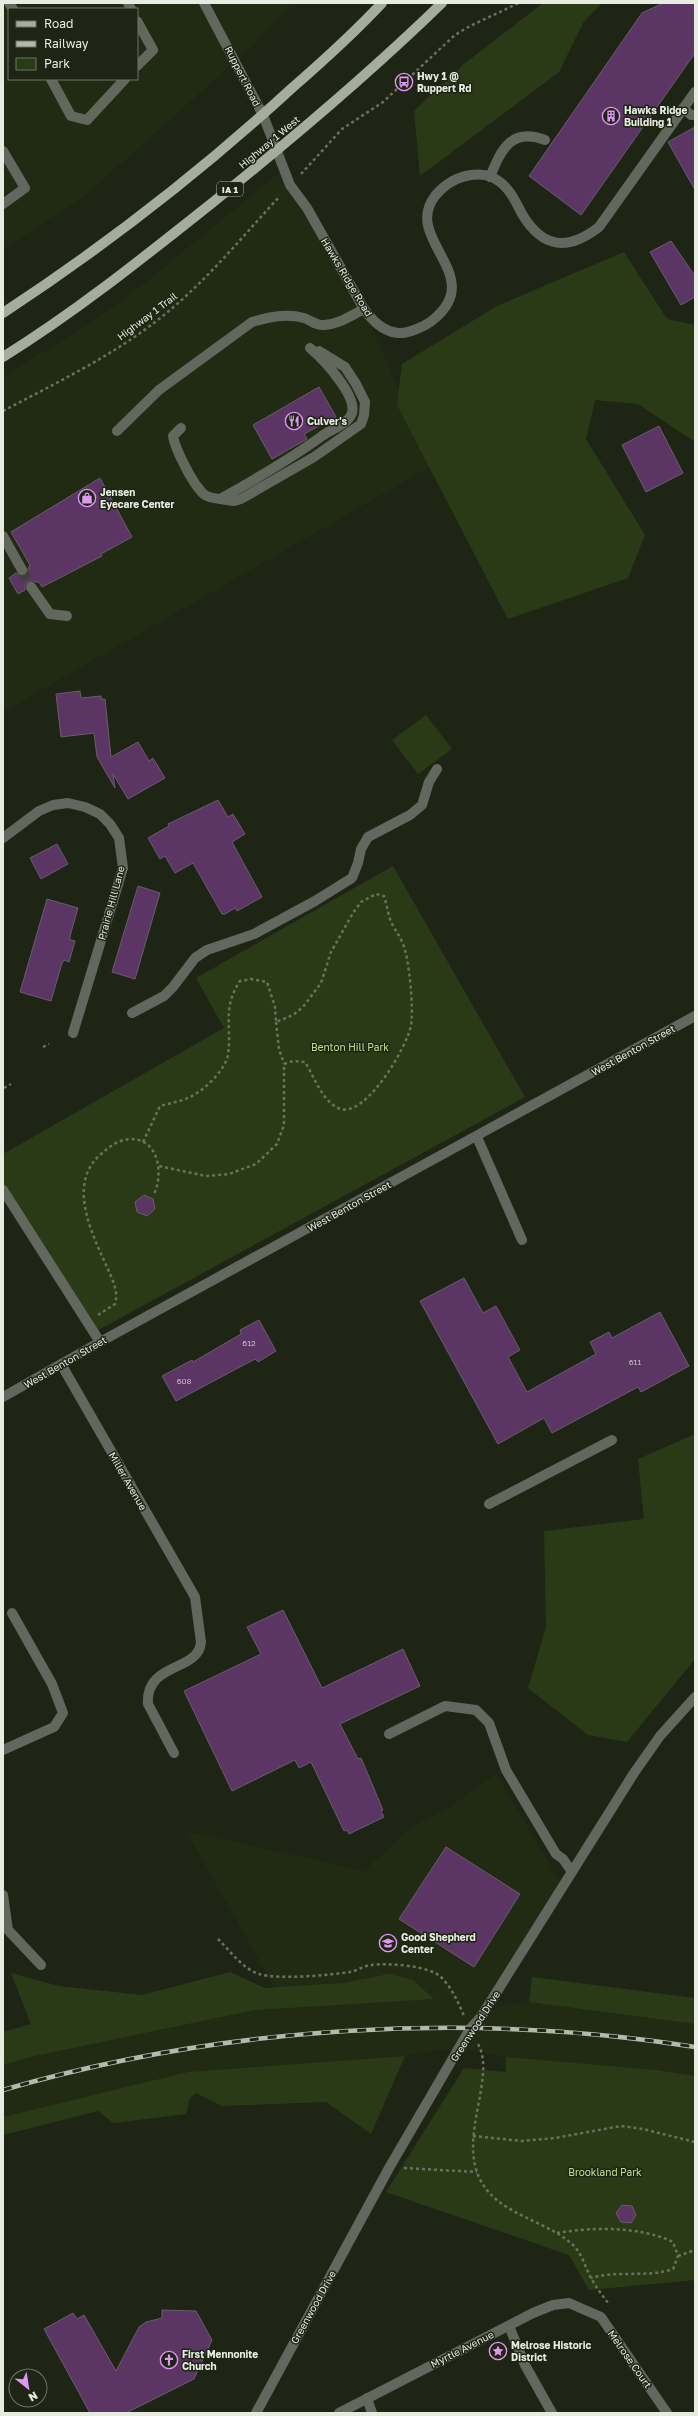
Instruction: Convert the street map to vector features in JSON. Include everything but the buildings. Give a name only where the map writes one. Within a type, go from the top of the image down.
[{"type":"main road","points":[[3,313],[145,213],[263,115],[382,3]]},
{"type":"main road","name":"Highway 1 West","points":[[3,357],[44,331],[107,287],[277,151],[370,71],[442,3]]},
{"type":"street","name":"Ruppert Road","points":[[204,3],[263,115],[277,151]]},
{"type":"street","points":[[138,22],[153,50],[138,65]]},
{"type":"street","points":[[52,80],[72,116],[87,120],[124,80]]},
{"type":"street","points":[[545,140],[533,135],[519,137],[508,144],[500,154],[490,177],[498,180],[512,195],[523,215],[544,240],[558,244],[574,242],[586,236],[599,226],[695,92]]},
{"type":"street","points":[[683,108],[691,115],[695,115]]},
{"type":"street","points":[[3,151],[25,188],[3,204]]},
{"type":"street","name":"Hawks Ridge Road","points":[[277,151],[290,185],[307,208],[364,309],[373,321],[384,330],[399,333],[431,321],[445,310],[452,293],[453,281],[448,266],[428,230],[428,216],[435,197],[447,185],[462,176],[481,174],[490,177]]},
{"type":"street","points":[[117,431],[159,390],[252,322],[268,317],[289,315],[305,318],[322,325],[338,323],[364,309]]},
{"type":"street","points":[[181,428],[173,436],[175,445],[200,490],[206,496],[220,499],[300,453],[323,436],[348,421],[352,412],[350,399],[335,373],[310,348]]},
{"type":"street","points":[[3,536],[22,570]]},
{"type":"street","points":[[31,587],[40,603],[50,614],[67,616]]},
{"type":"street","points":[[132,1013],[164,996],[173,987],[194,958],[207,950],[260,931],[315,901],[352,878],[358,863],[361,849],[368,837],[410,815],[422,805],[429,782],[437,769]]},
{"type":"street","name":"Prairie Hill Lane","points":[[3,838],[39,811],[53,805],[68,803],[85,807],[100,814],[110,824],[119,838],[122,868],[72,1033]]},
{"type":"street","name":"West Benton Street","points":[[3,1397],[100,1342],[477,1137],[695,1016]]},
{"type":"street","points":[[477,1137],[522,1240]]},
{"type":"street","points":[[3,1190],[100,1342]]},
{"type":"street","name":"Miller Avenue","points":[[61,1364],[195,1597],[201,1642],[200,1649],[191,1658],[157,1677],[150,1687],[147,1697],[148,1704],[174,1753]]},
{"type":"street","points":[[489,1504],[612,1440]]},
{"type":"street","points":[[3,1750],[54,1727],[63,1713],[52,1684],[12,1613]]},
{"type":"street","name":"Greenwood Drive","points":[[256,2413],[389,2168],[470,2029],[481,2017],[656,1742],[695,1697]]},
{"type":"street","points":[[389,1734],[445,1706],[476,1710],[489,1723],[506,1770],[556,1854],[563,1859],[572,1872]]},
{"type":"street","points":[[3,1895],[8,1930],[41,1966]]},
{"type":"street","name":"Myrtle Avenue","points":[[339,2413],[553,2305],[569,2304],[589,2311]]},
{"type":"street","name":"Melrose Court","points":[[589,2311],[601,2317],[667,2413]]},
{"type":"street","points":[[509,2326],[525,2365],[552,2413]]},
{"type":"street","points":[[367,2398],[372,2413]]},
{"type":"path","points":[[306,168],[342,129],[383,102],[455,35],[470,26],[519,3]]},
{"type":"path","name":"Highway 1 Trail","points":[[3,411],[90,365],[159,319],[207,276],[276,201]]},
{"type":"path","points":[[276,1022],[293,1015],[303,1007],[321,983],[331,952],[360,902],[376,894],[384,896],[391,921],[404,944],[410,984],[411,1025],[384,1081],[359,1104],[350,1108],[340,1109],[328,1101],[305,1062],[292,1061],[284,1064]]},
{"type":"path","points":[[143,1142],[160,1106],[190,1097],[199,1092],[222,1069],[228,1056],[229,1005],[240,982],[251,979],[267,982],[276,1007],[279,1049],[284,1064],[284,1125],[277,1144],[256,1164],[229,1174],[206,1176],[159,1166]]},
{"type":"path","points":[[43,1047],[50,1044]]},
{"type":"path","points":[[4,1088],[12,1084]]},
{"type":"path","points":[[87,1323],[115,1304],[117,1298],[112,1280],[90,1226],[84,1180],[89,1168],[97,1157],[114,1143],[134,1139],[143,1142],[153,1151],[159,1166],[158,1185],[154,1194]]},
{"type":"path","points":[[218,1939],[241,1963],[259,1974],[282,1977],[339,1973],[370,1965],[417,1968],[430,1971],[440,1976],[449,1986],[463,2013]]},
{"type":"path","points":[[470,2029],[484,2057],[473,2136],[472,2159],[482,2184],[503,2205],[557,2233],[573,2244],[582,2256],[591,2278],[619,2273],[661,2273],[672,2269],[678,2256],[673,2242],[659,2236],[644,2233],[579,2229],[557,2233]]},
{"type":"path","points":[[473,2136],[522,2141],[555,2138],[621,2126],[643,2129],[695,2142]]},
{"type":"path","points":[[389,2168],[478,2172]]},
{"type":"path","points":[[678,2256],[695,2250]]},
{"type":"shaded area","points":[[3,3],[292,3],[250,48],[87,194],[3,249]]},
{"type":"shaded area","points":[[284,169],[364,309],[393,378],[435,464],[3,712],[3,376],[83,328],[135,291]]},
{"type":"shaded area","points":[[496,1774],[563,1887],[482,2017],[500,2006],[529,2002],[695,2024],[695,2076],[657,2070],[506,2057],[475,2050],[437,2050],[405,2056],[188,2072],[3,2117],[3,2065],[30,2057],[255,2010],[286,2008],[186,1831],[364,1871],[412,1826],[450,1807]]},
{"type":"green space","points":[[543,3],[602,3],[583,23],[559,72],[420,176],[414,111],[464,64]]},
{"type":"green space","points":[[624,252],[667,319],[695,325],[695,442],[638,404],[595,400],[586,439],[645,535],[628,578],[508,619],[397,405],[402,364],[497,306]]},
{"type":"green space","points":[[426,715],[452,749],[418,774],[392,740]]},
{"type":"green space","name":"Benton Hill Park","points":[[393,866],[525,1097],[93,1333],[3,1190],[3,1154],[224,1028],[196,978]]},
{"type":"green space","points":[[695,1434],[695,1659],[627,1742],[588,1735],[528,1688],[546,1627],[544,1531],[644,1519],[638,1459]]},
{"type":"green space","points":[[230,1972],[265,1988],[343,1983],[389,1974],[413,1980],[434,1999],[255,2010],[30,2057],[3,2065],[3,2032],[31,2024],[11,1973],[59,1986],[142,1995]]},
{"type":"green space","points":[[532,1977],[695,1998],[695,2024],[529,2002]]},
{"type":"green space","points":[[405,2056],[371,2134],[326,2102],[222,2106],[196,2093],[190,2098],[186,2114],[113,2123],[98,2111],[3,2135],[3,2117],[188,2072]]},
{"type":"green space","name":"Brookland Park","points":[[506,2057],[657,2070],[695,2076],[695,2280],[589,2290],[569,2255],[386,2192],[464,2068],[506,2072]]},
{"type":"tunnel","points":[[22,570],[31,587]]},
{"type":"railway","points":[[3,2090],[87,2068],[172,2051],[259,2039],[347,2031],[435,2028],[522,2030],[609,2036],[695,2047]]},
{"type":"place","name":"Hwy 1 @ Ruppert Rd","points":[[404,82]]},
{"type":"place","name":"Hawks Ridge Building 1","points":[[611,116]]},
{"type":"place","name":"Culver's","points":[[294,421]]},
{"type":"place","name":"Jensen Eyecare Center","points":[[87,498]]},
{"type":"place","name":"Good Shepherd Center","points":[[388,1943]]},
{"type":"place","name":"Melrose Historic District","points":[[498,2351]]},
{"type":"place","name":"First Mennonite Church","points":[[169,2360]]}]
